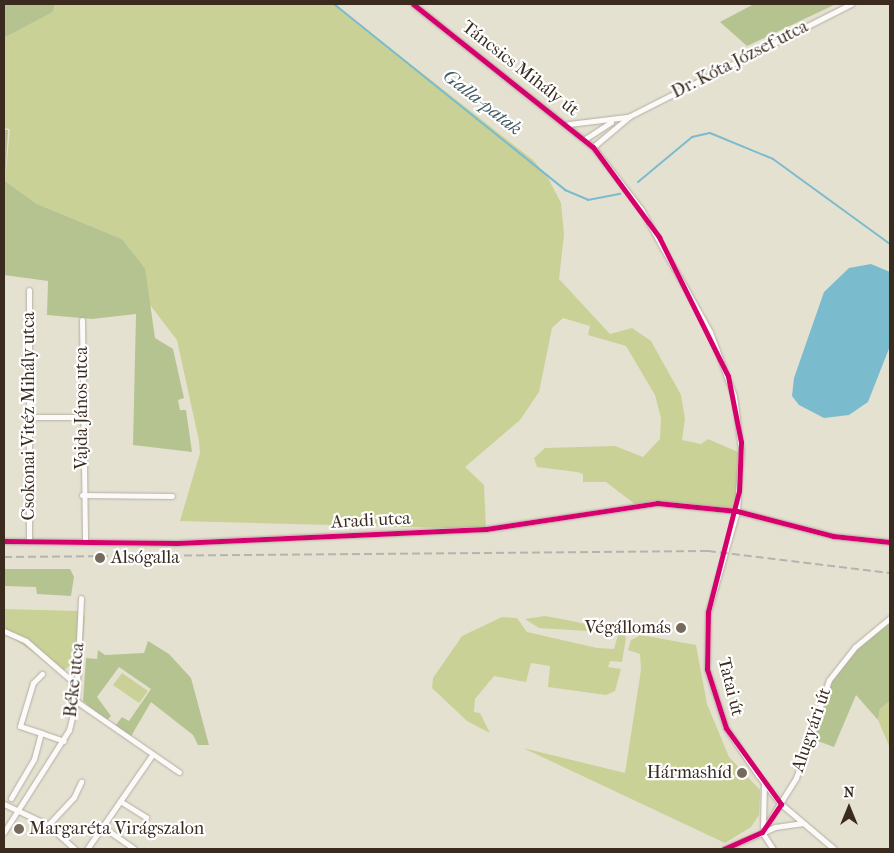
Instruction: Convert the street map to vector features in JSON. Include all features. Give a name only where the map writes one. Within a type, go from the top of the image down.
[{"type":"street","name":"Táncsics Mihály út","points":[[414,4],[568,124],[593,147],[628,190]]},
{"type":"street","name":"Dr. Kóta József utca","points":[[593,147],[630,116],[851,4]]},
{"type":"street","name":"Dr. Kóta József utca","points":[[568,124],[630,116]]},
{"type":"street","name":"Dr. Kóta József utca","points":[[585,139],[616,119]]},
{"type":"street","name":"Tatai út","points":[[628,190],[668,254],[728,376],[741,442],[737,511],[708,612],[708,669],[726,728],[781,804],[834,849]]},
{"type":"street","name":"Csokonai Vitéz Mihály utca","points":[[29,290],[29,542]]},
{"type":"street","name":"Vajda János utca","points":[[82,320],[82,495],[85,541]]},
{"type":"street","points":[[30,417],[81,417]]},
{"type":"street","name":"Vajda János utca","points":[[82,495],[172,496]]},
{"type":"street","name":"Aradi utca","points":[[4,541],[177,544],[486,529],[657,503],[737,511]]},
{"type":"street","points":[[737,511],[834,536],[890,542]]},
{"type":"street","name":"Béke utca","points":[[4,832],[16,809],[64,742],[76,701],[81,598]]},
{"type":"street","name":"Alugyári út","points":[[762,832],[781,804],[806,754],[829,680],[855,647],[890,618]]},
{"type":"street","points":[[4,631],[26,641],[71,680],[76,701],[179,772]]},
{"type":"street","points":[[42,674],[33,683],[20,726],[64,742]]},
{"type":"street","points":[[11,798],[34,759],[41,733]]},
{"type":"street","points":[[86,849],[104,827],[152,754]]},
{"type":"street","points":[[764,781],[767,810],[762,832],[773,849]]},
{"type":"street","points":[[48,825],[74,797],[81,782]]},
{"type":"street","points":[[120,801],[146,817]]},
{"type":"street","points":[[4,804],[48,825],[75,849]]},
{"type":"street","points":[[724,849],[762,832],[802,823]]},
{"type":"street","points":[[104,827],[134,849]]},
{"type":"green space","points":[[4,4],[55,4],[53,12],[5,37]]},
{"type":"green space","points":[[55,4],[334,4],[533,160],[548,178],[561,203],[564,235],[559,279],[610,334],[632,328],[651,341],[681,395],[685,419],[682,440],[701,444],[708,439],[738,452],[737,511],[689,504],[636,505],[606,482],[583,482],[583,474],[577,472],[537,467],[534,458],[545,448],[615,446],[643,457],[660,439],[661,418],[655,395],[626,346],[588,335],[590,326],[563,318],[552,328],[539,392],[520,420],[465,467],[484,485],[486,529],[180,521],[200,453],[199,441],[177,340],[147,301],[145,268],[122,239],[37,204],[5,181],[10,129],[4,128],[4,36],[53,12]]},
{"type":"green space","points":[[754,4],[836,4],[747,46],[720,22]]},
{"type":"green space","points":[[4,130],[8,130],[5,181],[37,204],[122,239],[145,268],[155,338],[173,349],[184,398],[178,400],[180,410],[186,410],[192,452],[133,445],[136,314],[92,319],[47,315],[48,281],[4,275]]},
{"type":"green space","points":[[4,569],[70,569],[74,577],[71,596],[37,594],[36,587],[4,586]]},
{"type":"green space","points":[[4,609],[77,611],[85,616],[82,655],[62,672],[4,632]]},
{"type":"green space","points":[[545,616],[593,626],[587,631],[539,628],[525,619]]},
{"type":"green space","points":[[502,617],[517,618],[527,632],[597,648],[614,649],[618,635],[603,632],[605,626],[623,631],[626,638],[622,662],[610,661],[608,667],[621,669],[615,691],[606,695],[548,687],[550,666],[531,663],[526,682],[494,676],[475,699],[474,712],[480,713],[490,733],[467,721],[432,688],[433,678],[462,636]]},
{"type":"green space","points":[[890,618],[890,701],[880,709],[878,720],[856,695],[834,747],[812,739],[829,680],[855,647]]},
{"type":"green space","points":[[641,635],[696,645],[707,704],[729,757],[760,790],[759,815],[751,827],[725,843],[523,748],[625,773],[641,670],[640,654],[628,650],[631,640]]},
{"type":"green space","points":[[148,641],[169,654],[191,678],[209,745],[198,745],[193,735],[151,702],[130,738],[115,726],[122,717],[129,721],[151,689],[119,667],[97,697],[111,716],[106,721],[83,701],[86,658],[97,659],[98,650],[105,655],[144,653]]},
{"type":"green space","points":[[122,673],[148,691],[139,703],[113,685]]},
{"type":"green space","points":[[890,701],[890,748],[878,720],[880,709]]},
{"type":"water","points":[[871,264],[890,272],[890,346],[868,402],[849,415],[824,418],[799,405],[792,396],[794,378],[824,292],[849,268]]},
{"type":"waterway","name":"Galla-patak","points":[[334,4],[565,190],[588,200],[620,194]]},
{"type":"waterway","name":"Galla-patak","points":[[638,182],[692,137],[710,133],[773,159],[890,244]]},
{"type":"railway","points":[[4,557],[708,551],[890,573]]},
{"type":"cycle path","points":[[413,4],[593,147],[659,237],[728,376],[741,442],[739,491],[708,612],[707,669],[726,728],[781,804],[762,832],[724,849]]},
{"type":"cycle path","points":[[4,541],[177,543],[486,529],[657,503],[737,511],[833,536],[890,542]]},
{"type":"place","name":"Alsógalla","points":[[100,558]]},
{"type":"place","name":"Végállomás","points":[[681,628]]},
{"type":"place","name":"Hármashíd","points":[[742,773]]},
{"type":"place","name":"Margaréta Virágszalon","points":[[19,829]]}]
